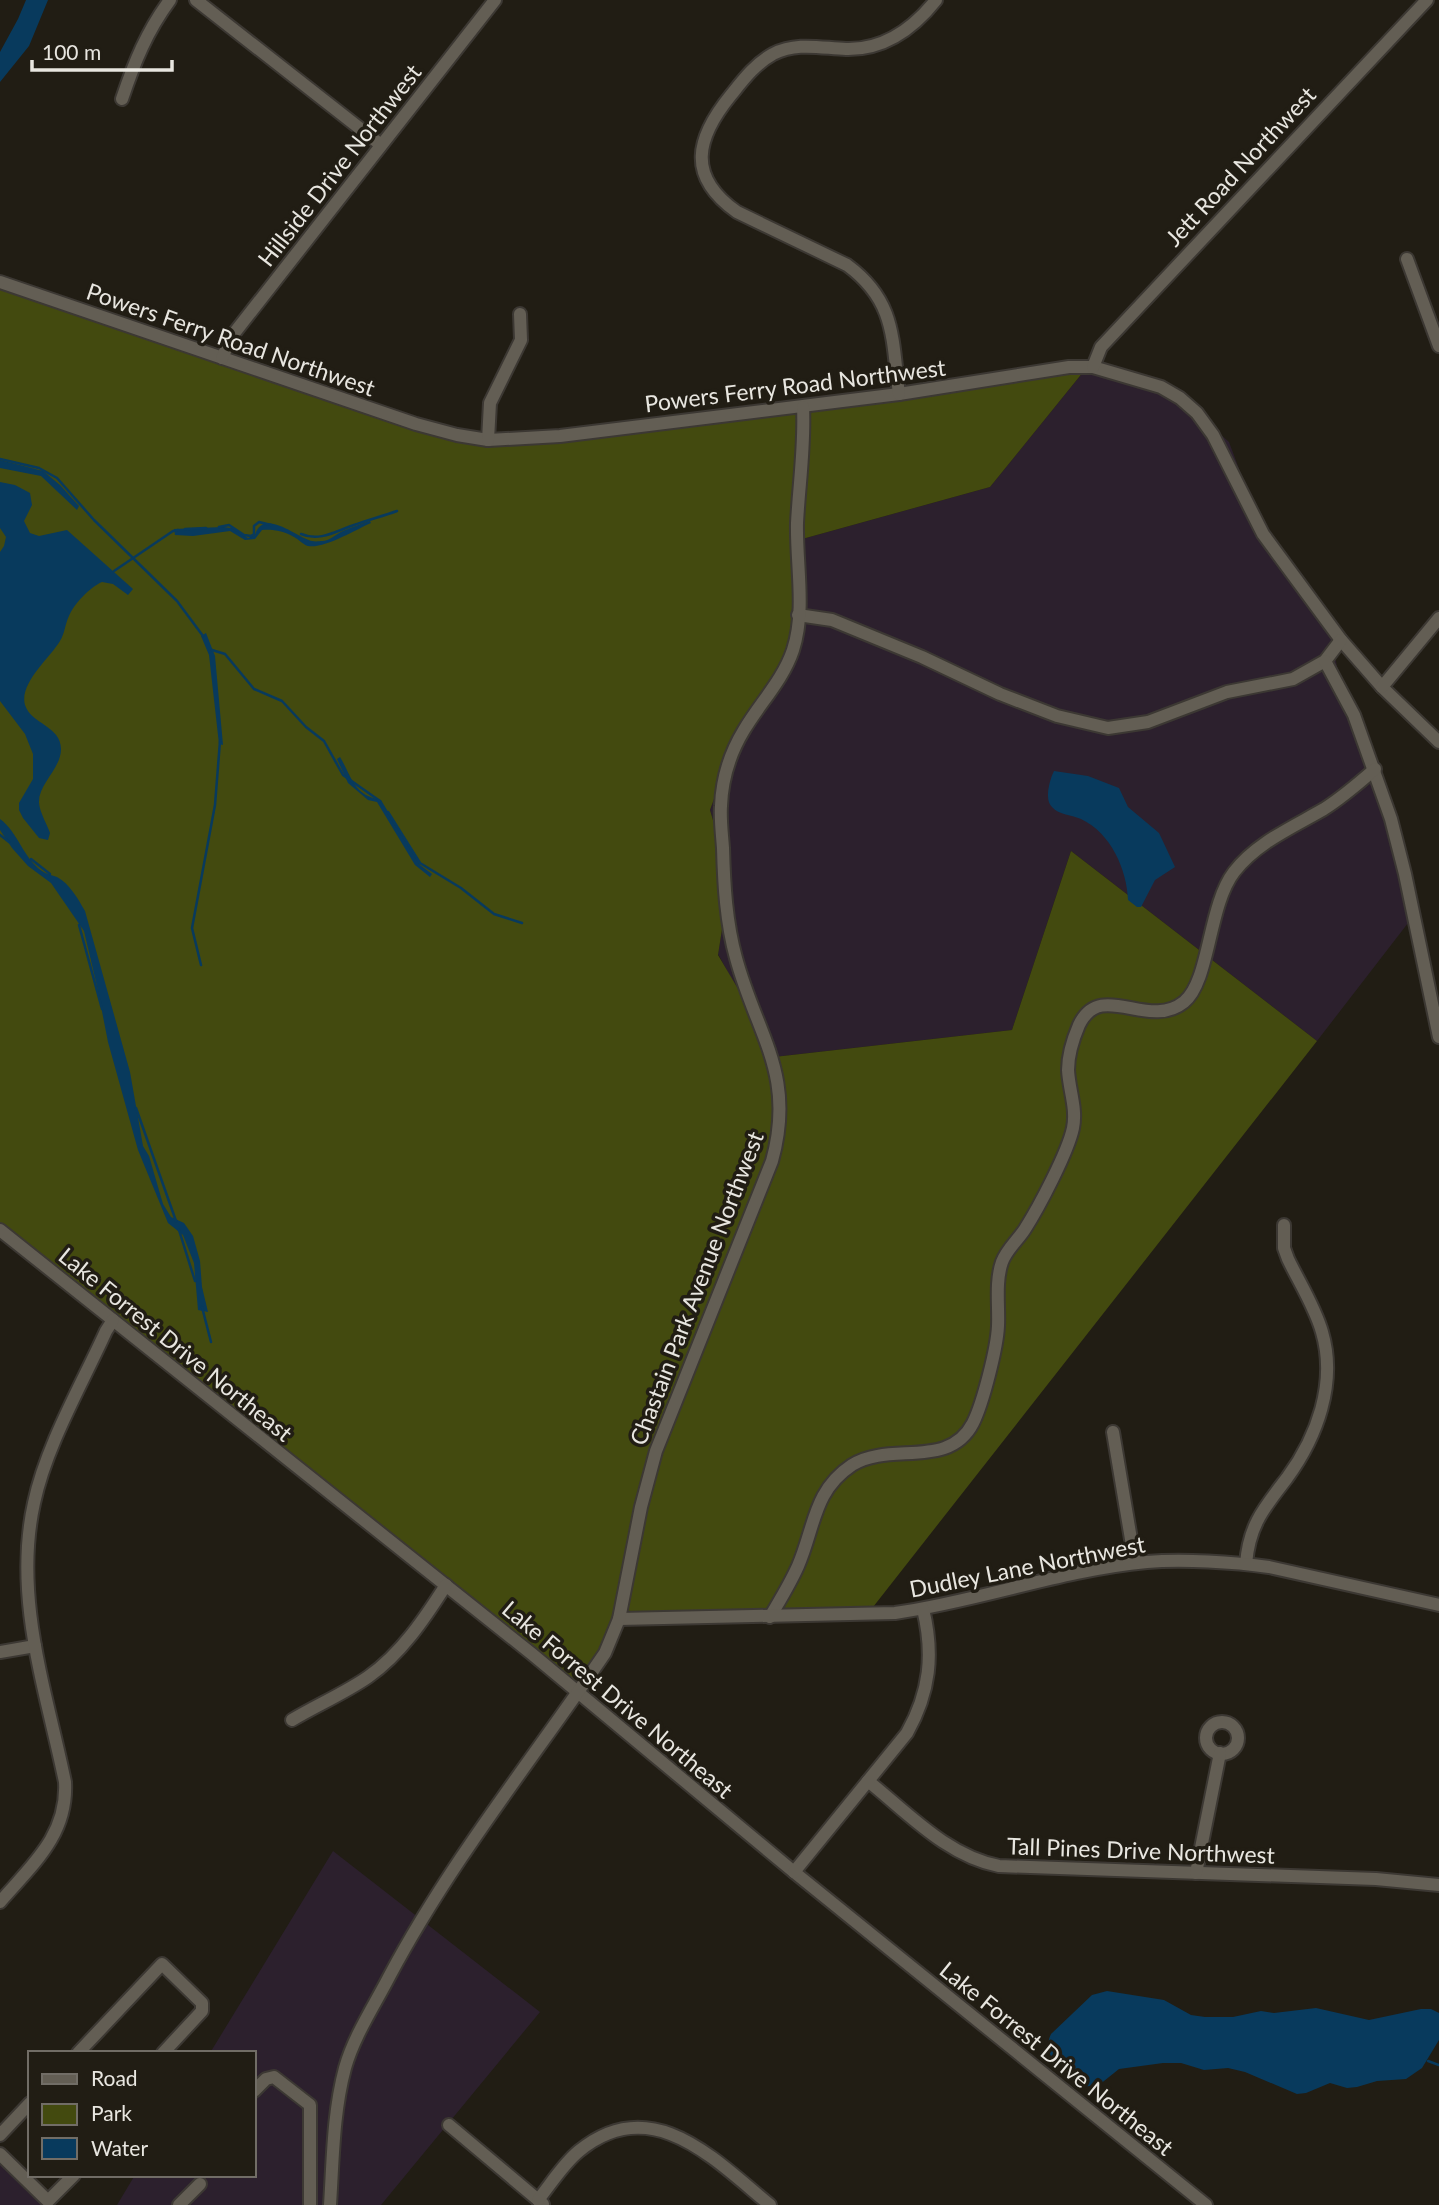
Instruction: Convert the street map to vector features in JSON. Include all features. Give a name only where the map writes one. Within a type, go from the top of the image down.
[{"type":"street","points":[[122,99],[134,60],[170,0]]},
{"type":"street","points":[[196,0],[381,145]]},
{"type":"street","name":"Hillside Drive Northwest","points":[[222,358],[232,336],[495,0]]},
{"type":"street","points":[[899,394],[890,323],[875,290],[847,265],[737,212],[723,202],[710,187],[704,170],[702,150],[705,132],[713,117],[747,75],[765,59],[787,49],[804,46],[847,49],[880,44],[912,26],[936,0]]},
{"type":"street","name":"Jett Road Northwest","points":[[1093,367],[1101,347],[1427,0]]},
{"type":"street","points":[[1407,259],[1439,346]]},
{"type":"street","name":"Powers Ferry Road Northwest","points":[[0,282],[416,424],[488,440],[560,436],[803,407],[1069,367],[1093,367],[1161,387],[1198,413],[1213,435],[1263,534],[1341,640],[1382,687],[1439,742]]},
{"type":"street","points":[[488,440],[490,403],[523,333],[520,313]]},
{"type":"street","name":"Chastain Park Avenue Northwest","points":[[330,2205],[338,2097],[346,2066],[359,2034],[404,1950],[456,1865],[605,1654],[619,1619],[641,1507],[656,1451],[772,1161],[778,1138],[780,1113],[776,1070],[742,981],[729,928],[724,890],[720,807],[724,780],[732,755],[744,730],[788,664],[796,640],[797,525],[803,407]]},
{"type":"street","points":[[798,615],[832,620],[922,657],[1000,694],[1057,716],[1108,728],[1149,722],[1227,692],[1293,679],[1325,661],[1341,640]]},
{"type":"street","points":[[1382,687],[1439,618]]},
{"type":"street","points":[[1325,661],[1354,715],[1375,769],[1405,874],[1439,1037]]},
{"type":"street","points":[[770,1617],[798,1566],[819,1502],[837,1476],[854,1464],[875,1456],[944,1449],[961,1439],[973,1423],[996,1344],[1002,1262],[1030,1222],[1072,1133],[1075,1110],[1068,1059],[1084,1017],[1106,1004],[1155,1013],[1171,1010],[1185,1002],[1198,984],[1219,900],[1235,870],[1269,842],[1340,799],[1375,769]]},
{"type":"street","points":[[1246,1564],[1254,1525],[1305,1448],[1321,1410],[1327,1384],[1327,1358],[1322,1332],[1284,1248],[1284,1225]]},
{"type":"street","name":"Lake Forrest Drive Northeast","points":[[3,1238],[113,1320],[446,1586],[1206,2205]]},
{"type":"street","points":[[0,1902],[54,1836],[65,1804],[65,1782],[28,1611],[25,1573],[27,1536],[34,1502],[50,1453],[113,1320]]},
{"type":"street","points":[[1113,1432],[1135,1563]]},
{"type":"street","name":"Dudley Lane Northwest","points":[[619,1619],[867,1615],[923,1609],[1083,1573],[1150,1562],[1269,1567],[1439,1605]]},
{"type":"street","points":[[292,1720],[369,1676],[386,1662],[427,1615],[446,1586]]},
{"type":"street","points":[[794,1872],[907,1733],[923,1698],[930,1655],[929,1633],[923,1609]]},
{"type":"street","points":[[0,1652],[35,1646]]},
{"type":"street","points":[[1196,1873],[1220,1753]]},
{"type":"street","name":"Tall Pines Drive Northwest","points":[[868,1781],[948,1846],[964,1856],[999,1866],[1376,1879],[1439,1885]]},
{"type":"street","points":[[80,2051],[162,1965],[202,2003],[202,2011],[165,2051]]},
{"type":"street","points":[[256,2089],[266,2079],[274,2077],[310,2105],[310,2205]]},
{"type":"street","points":[[0,2135],[28,2106]]},
{"type":"street","points":[[449,2125],[541,2203],[579,2151],[607,2135],[640,2129],[657,2130],[690,2141],[770,2205]]},
{"type":"street","points":[[310,2147],[333,2149]]},
{"type":"street","points":[[0,2154],[48,2201],[72,2177]]},
{"type":"street","points":[[179,2205],[200,2184]]},
{"type":"shaded area","points":[[1088,366],[1131,372],[1178,396],[1229,442],[1257,517],[1326,616],[1342,689],[1384,781],[1415,914],[1317,1041],[1071,851],[1012,1030],[774,1057],[718,954],[730,878],[710,810],[733,747],[766,687],[786,662],[795,541],[990,487]]},
{"type":"shaded area","points":[[333,1851],[540,2012],[381,2205],[117,2205],[134,2177],[256,2177],[256,2051],[211,2051]]},
{"type":"shaded area","points":[[0,2151],[25,2176],[55,2205],[0,2205]]},
{"type":"green space","points":[[0,278],[423,427],[484,434],[574,438],[1088,366],[990,487],[795,541],[794,616],[785,662],[766,687],[733,747],[710,810],[730,878],[718,955],[769,1041],[774,1057],[1012,1030],[1071,851],[1317,1041],[866,1616],[621,1617],[586,1696],[0,1230]]},
{"type":"water","points":[[26,0],[48,0],[29,46],[0,82],[0,52]]},
{"type":"water","points":[[0,460],[43,471],[79,506],[77,510],[41,476],[0,468]]},
{"type":"water","points":[[0,482],[15,485],[30,493],[32,505],[24,521],[30,533],[39,536],[67,530],[133,589],[128,595],[113,584],[102,582],[78,601],[71,611],[60,641],[36,671],[27,688],[24,697],[28,711],[60,741],[60,756],[42,789],[39,803],[50,833],[48,840],[39,838],[19,810],[19,803],[33,779],[33,754],[25,734],[0,701],[0,552],[6,537],[0,528]]},
{"type":"water","points":[[370,521],[371,523],[340,538],[315,546],[306,545],[290,535],[274,530],[262,530],[255,539],[245,540],[230,531],[193,536],[175,535],[174,529],[232,528],[248,538],[255,535],[259,527],[272,524],[312,541],[323,541]]},
{"type":"water","points":[[206,633],[215,656],[223,745],[219,744],[209,655],[201,636]]},
{"type":"water","points":[[340,757],[359,789],[372,798],[381,800],[420,865],[432,874],[430,877],[415,865],[377,802],[368,800],[348,783],[337,759]]},
{"type":"water","points":[[1054,771],[1088,776],[1119,788],[1128,807],[1159,833],[1175,867],[1155,880],[1141,907],[1128,900],[1121,865],[1101,833],[1081,819],[1058,812],[1052,807],[1048,799]]},
{"type":"water","points":[[0,819],[35,866],[66,884],[85,911],[130,1072],[143,1146],[149,1156],[163,1204],[171,1217],[184,1223],[193,1236],[208,1312],[198,1310],[194,1263],[183,1235],[168,1223],[138,1150],[108,1042],[84,931],[51,883],[28,866],[12,848],[0,830]]},
{"type":"water","points":[[1107,1991],[1164,2000],[1191,2015],[1205,2017],[1233,2017],[1261,2011],[1274,2013],[1316,2008],[1369,2020],[1431,2009],[1439,2013],[1439,2040],[1422,2068],[1406,2079],[1377,2081],[1357,2087],[1347,2088],[1330,2083],[1297,2094],[1245,2072],[1228,2068],[1204,2070],[1181,2063],[1163,2063],[1119,2069],[1099,2085],[1081,2087],[1056,2064],[1051,2057],[1048,2042],[1051,2034],[1092,1995]]},
{"type":"waterway","points":[[0,459],[39,468],[57,478],[94,520],[177,601],[203,636]]},
{"type":"waterway","points":[[301,534],[315,537],[328,535],[397,511]]},
{"type":"waterway","points":[[219,527],[229,525],[244,535],[251,536],[254,534],[254,526],[259,522],[271,525]]},
{"type":"waterway","points":[[185,529],[206,528]]},
{"type":"waterway","points":[[114,571],[178,530]]},
{"type":"waterway","points":[[212,650],[225,654],[254,689],[282,701],[306,727],[324,741],[343,775],[380,801]]},
{"type":"waterway","points":[[201,965],[192,928],[215,805],[220,741]]},
{"type":"waterway","points":[[388,812],[420,863],[461,888],[494,914],[522,923]]},
{"type":"waterway","points":[[0,835],[9,842]]},
{"type":"waterway","points":[[31,859],[50,874]]},
{"type":"waterway","points":[[79,925],[102,1009]]},
{"type":"waterway","points":[[136,1108],[176,1221]]},
{"type":"waterway","points":[[179,1230],[195,1281]]},
{"type":"waterway","points":[[202,1307],[211,1342]]},
{"type":"waterway","points":[[1428,2061],[1439,2065]]}]
